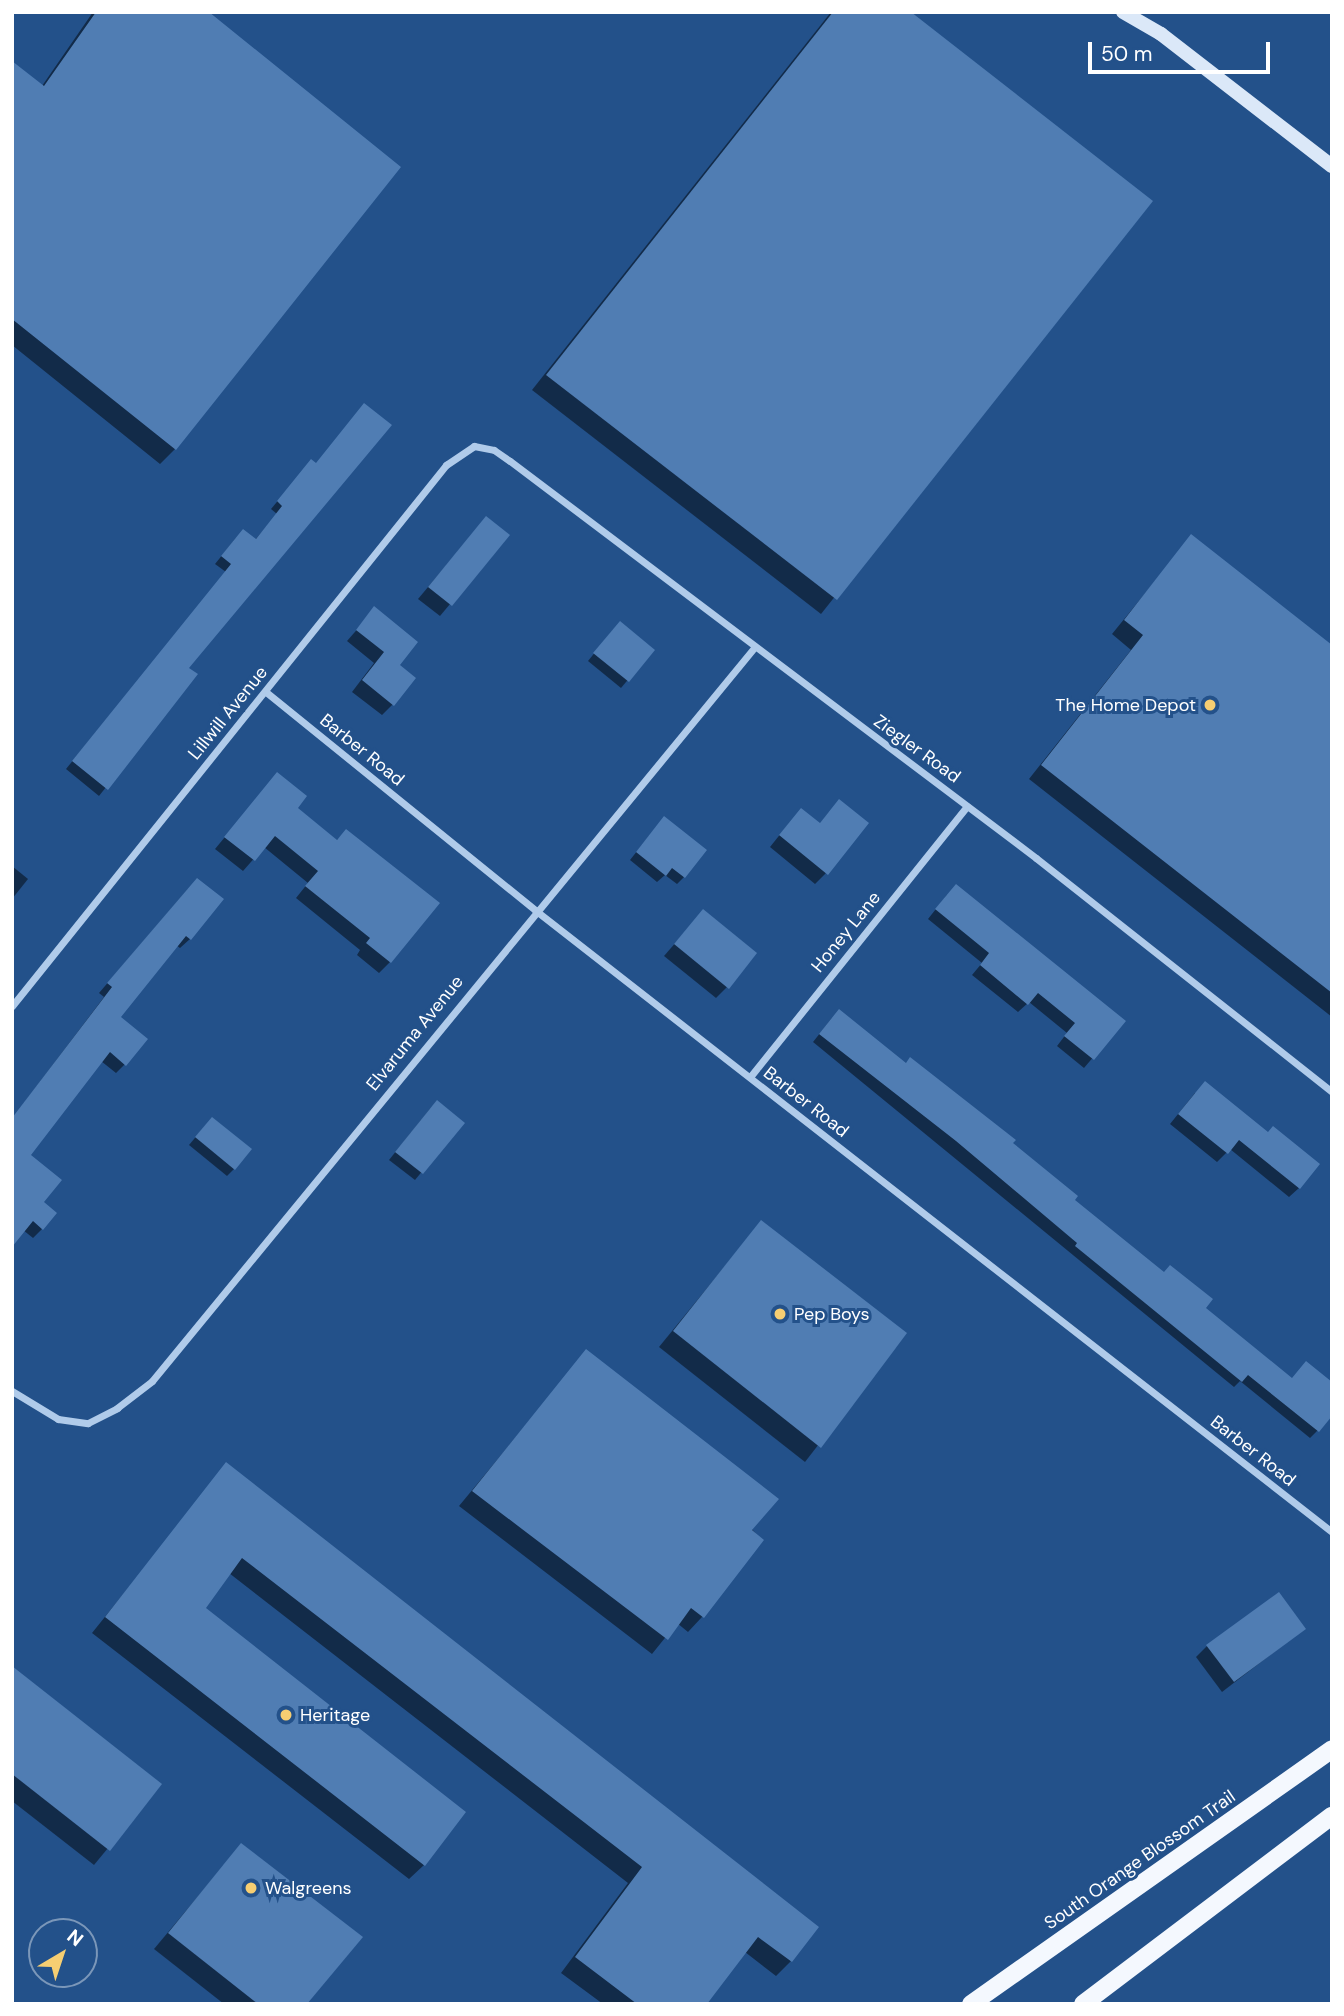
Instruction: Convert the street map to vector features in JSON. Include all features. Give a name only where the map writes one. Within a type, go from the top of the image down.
[{"type":"main road","name":"South Orange Blossom Trail","points":[[971,2004],[1332,1749]]},
{"type":"main road","points":[[1083,2004],[1332,1816]]},
{"type":"street","points":[[1123,12],[1161,34],[1332,166]]},
{"type":"street","name":"Ziegler Road","points":[[474,446],[494,450],[510,461],[753,649],[967,806],[1332,1093]]},
{"type":"street","name":"Lillwill Avenue","points":[[12,1006],[446,465],[474,446]]},
{"type":"street","name":"Elvaruma Avenue","points":[[12,1391],[58,1419],[88,1423],[117,1408],[152,1381],[535,910],[753,649]]},
{"type":"street","name":"Barber Road","points":[[266,692],[535,910],[1332,1532]]},
{"type":"street","name":"Honey Lane","points":[[750,1077],[967,806]]},
{"type":"building","points":[[96,12],[209,12],[401,167],[176,450],[12,319],[12,61],[44,86]]},
{"type":"building","points":[[833,12],[911,12],[1153,201],[837,600],[546,375]]},
{"type":"building","points":[[364,403],[392,425],[189,668],[198,674],[108,790],[72,761],[231,564],[221,556],[243,529],[256,539],[282,506],[277,501],[311,459],[316,463]]},
{"type":"building","points":[[486,516],[510,535],[452,606],[428,587]]},
{"type":"building","name":"The Home Depot","points":[[1191,534],[1332,645],[1332,993],[1041,765],[1143,635],[1124,620]]},
{"type":"building","points":[[374,606],[418,642],[400,665],[416,678],[394,706],[362,680],[384,652],[356,630]]},
{"type":"building","points":[[620,621],[655,650],[629,682],[593,653]]},
{"type":"building","points":[[277,772],[307,796],[298,808],[337,840],[346,829],[440,903],[391,963],[366,943],[370,938],[305,886],[318,871],[275,836],[255,861],[224,837]]},
{"type":"building","points":[[839,799],[869,823],[828,875],[779,835],[801,808],[820,823]]},
{"type":"building","points":[[664,816],[707,850],[685,878],[672,868],[666,876],[636,852]]},
{"type":"building","points":[[197,878],[224,899],[191,940],[186,936],[121,1017],[148,1039],[126,1066],[110,1052],[31,1155],[62,1180],[44,1202],[57,1213],[43,1230],[33,1221],[12,1247],[12,1118],[112,987],[107,983]]},
{"type":"building","points":[[956,884],[1126,1021],[1094,1060],[1064,1036],[1075,1023],[1038,993],[1028,1005],[980,965],[989,953],[935,909]]},
{"type":"building","points":[[703,909],[757,953],[729,989],[674,944]]},
{"type":"building","points":[[839,1009],[906,1063],[910,1057],[1016,1140],[1013,1143],[1078,1196],[1075,1200],[1164,1272],[1170,1265],[1213,1299],[1206,1308],[1292,1378],[1306,1361],[1332,1382],[1332,1416],[1319,1432],[1248,1375],[1242,1382],[1075,1246],[1077,1243],[956,1141],[819,1034]]},
{"type":"building","points":[[1205,1081],[1268,1132],[1273,1126],[1320,1164],[1300,1189],[1239,1140],[1228,1154],[1178,1114]]},
{"type":"building","points":[[437,1100],[465,1123],[423,1174],[395,1152]]},
{"type":"building","points":[[212,1117],[252,1149],[235,1170],[195,1137]]},
{"type":"building","points":[[761,1220],[907,1333],[821,1448],[673,1331]]},
{"type":"building","points":[[586,1349],[779,1499],[752,1530],[764,1540],[704,1618],[691,1608],[668,1640],[472,1491]]},
{"type":"building","name":"Heritage","points":[[226,1462],[819,1927],[792,1962],[758,1937],[707,2004],[637,2004],[575,1957],[642,1867],[242,1558],[206,1608],[466,1812],[425,1866],[105,1617]]},
{"type":"building","points":[[1279,1592],[1306,1629],[1234,1682],[1206,1645]]},
{"type":"building","points":[[12,1666],[162,1784],[110,1851],[12,1774]]},
{"type":"building","name":"Walgreens","points":[[241,1843],[363,1937],[307,2004],[258,2004],[168,1933]]},
{"type":"place","name":"The Home Depot","points":[[1210,705]]},
{"type":"place","name":"Pep Boys","points":[[780,1314]]},
{"type":"place","name":"Heritage","points":[[286,1715]]},
{"type":"place","name":"Walgreens","points":[[251,1888]]}]
